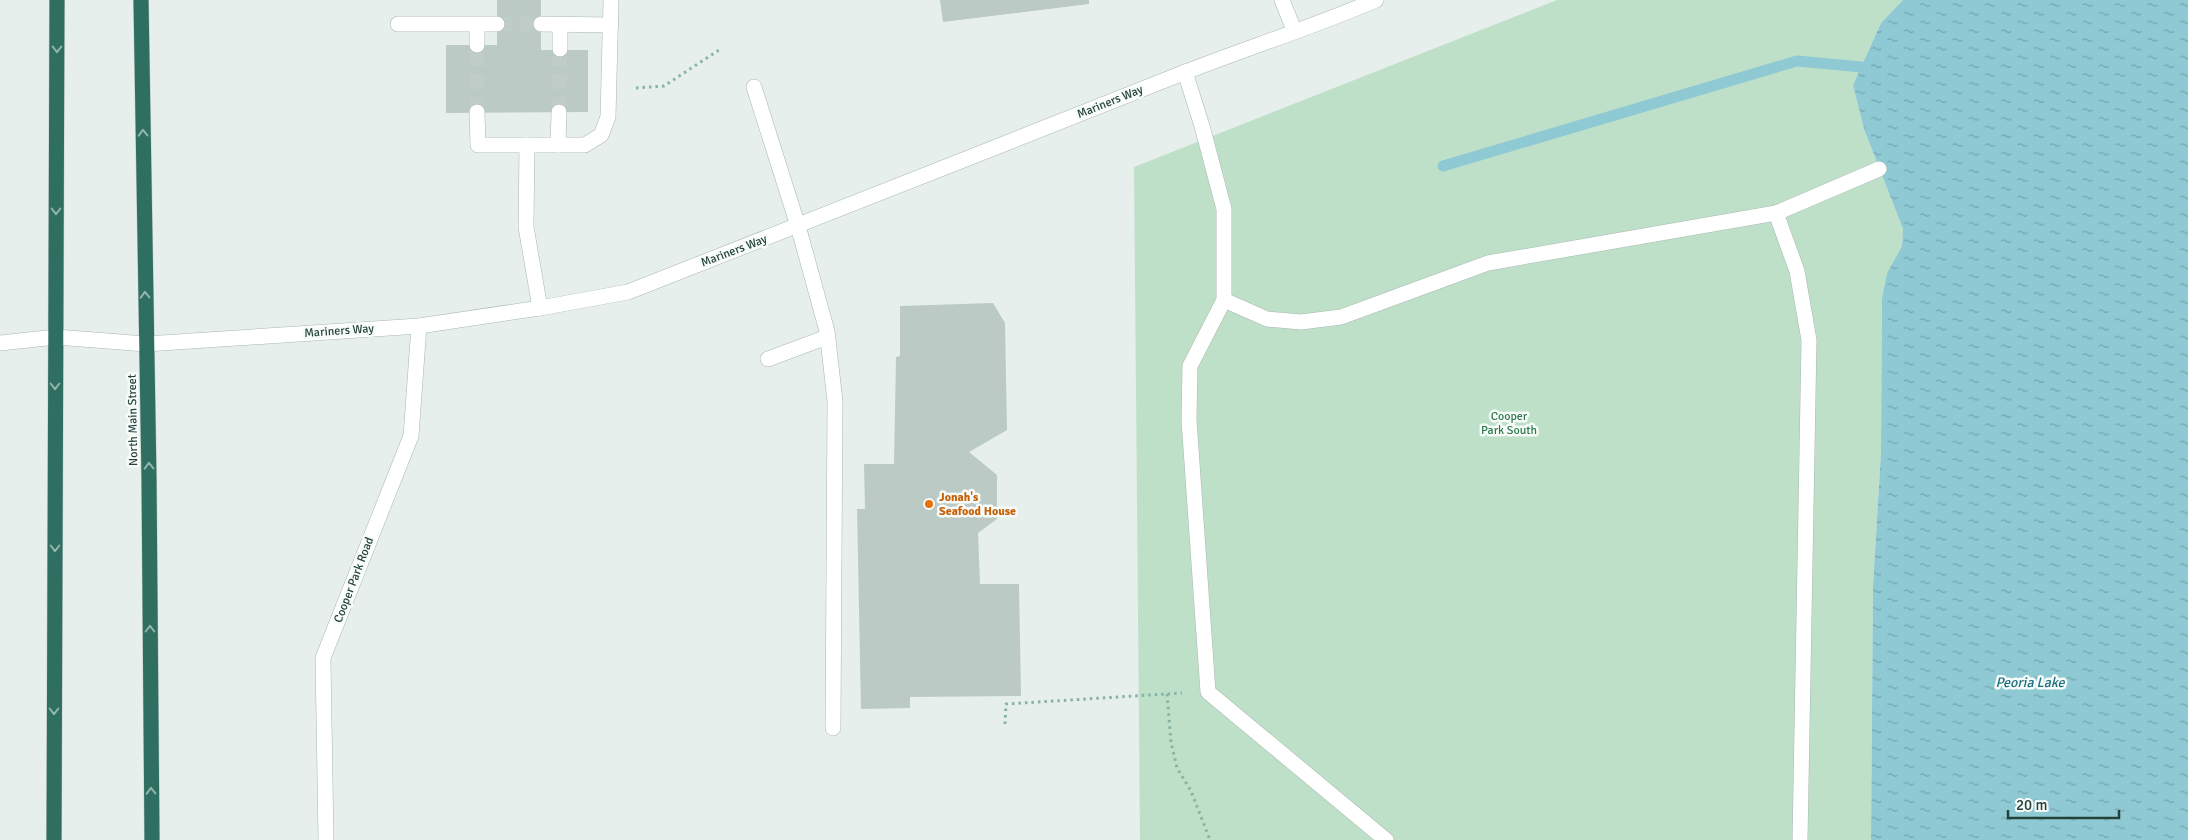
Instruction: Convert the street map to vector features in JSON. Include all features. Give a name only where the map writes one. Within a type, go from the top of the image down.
[{"type":"highway","points":[[54,840],[57,0]]},
{"type":"highway","name":"North Main Street","points":[[141,0],[152,840]]},
{"type":"street","points":[[477,112],[478,145],[585,145],[601,135],[608,117],[611,0]]},
{"type":"street","points":[[1282,0],[1294,30]]},
{"type":"street","name":"Mariners Way","points":[[0,343],[56,337],[146,344],[419,326],[540,308],[628,292],[1185,72],[1294,30],[1334,18],[1376,0]]},
{"type":"street","points":[[398,24],[497,24]]},
{"type":"street","points":[[477,24],[477,45]]},
{"type":"street","points":[[541,24],[611,25]]},
{"type":"street","points":[[560,24],[560,49]]},
{"type":"street","points":[[1185,72],[1224,208],[1224,300],[1190,366],[1189,420],[1208,692],[1386,840]]},
{"type":"street","points":[[754,87],[798,226],[827,336],[836,400],[834,728]]},
{"type":"street","points":[[558,145],[559,112]]},
{"type":"street","points":[[527,145],[526,227],[540,308]]},
{"type":"street","points":[[1224,300],[1267,319],[1301,322],[1341,317],[1488,263],[1776,212],[1879,169]]},
{"type":"street","points":[[1776,212],[1798,271],[1809,340],[1800,840]]},
{"type":"street","name":"Cooper Park Road","points":[[326,840],[324,658],[411,436],[419,326]]},
{"type":"street","points":[[768,359],[827,336]]},
{"type":"path","points":[[634,88],[664,86],[720,50]]},
{"type":"path","points":[[1005,724],[1006,704],[1208,692]]},
{"type":"path","points":[[1167,694],[1171,742],[1177,768],[1191,791],[1210,840]]},
{"type":"green space","name":"Cooper Park South","points":[[1557,0],[1903,0],[1881,23],[1853,85],[1864,129],[1903,229],[1902,246],[1887,273],[1882,298],[1881,452],[1873,586],[1871,840],[1140,840],[1134,167]]},
{"type":"water","name":"Peoria Lake","points":[[1903,0],[2188,0],[2188,840],[1871,840],[1873,586],[1881,452],[1882,298],[1887,273],[1902,246],[1903,229],[1864,129],[1853,85],[1881,23]]},
{"type":"building","points":[[497,0],[541,0],[541,50],[588,50],[588,112],[446,113],[446,45],[497,45]]},
{"type":"building","points":[[940,0],[1089,0],[1089,4],[943,22]]},
{"type":"building","points":[[993,303],[1005,323],[1007,430],[969,452],[997,475],[997,519],[978,533],[980,584],[1019,584],[1021,696],[910,697],[910,708],[861,709],[857,509],[865,509],[864,464],[894,464],[896,357],[900,356],[900,306]]},
{"type":"waterway","points":[[1443,166],[1797,61],[1862,67]]},
{"type":"tunnel","points":[[497,24],[541,24]]},
{"type":"tunnel","points":[[477,45],[477,112]]},
{"type":"tunnel","points":[[559,112],[560,49]]},
{"type":"place","name":"Jonah's Seafood House","points":[[929,504]]}]
